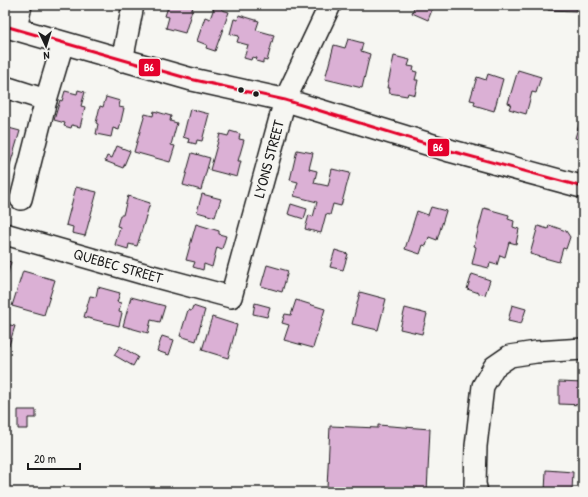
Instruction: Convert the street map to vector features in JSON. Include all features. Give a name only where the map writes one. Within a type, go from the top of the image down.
[{"type":"main road","points":[[10,28],[122,61],[190,79],[285,100],[451,151],[583,187]]},
{"type":"street","points":[[10,28],[21,5]]},
{"type":"street","points":[[122,61],[133,5]]},
{"type":"street","name":"LYONS STREET","points":[[231,297],[285,100],[330,5]]},
{"type":"street","points":[[20,199],[46,100],[63,43]]},
{"type":"street","points":[[5,87],[46,100]]},
{"type":"street","name":"QUEBEC STREET","points":[[5,234],[140,273],[231,297]]},
{"type":"street","points":[[477,492],[476,446],[483,386],[494,367],[510,356],[583,349]]},
{"type":"building","points":[[165,5],[187,5],[193,7],[185,33],[166,28],[169,17],[165,16],[168,7]]},
{"type":"building","points":[[215,5],[223,5],[222,10],[229,12],[215,51],[206,48],[207,45],[197,41],[205,17],[210,19]]},
{"type":"building","points":[[415,5],[434,5],[428,20],[412,13]]},
{"type":"building","points":[[548,5],[576,5],[576,11],[548,10]]},
{"type":"building","points":[[239,15],[259,21],[256,30],[274,35],[267,61],[263,60],[263,63],[256,61],[257,58],[252,57],[251,60],[244,58],[248,45],[237,42],[239,36],[230,34],[234,19],[238,20]]},
{"type":"building","points":[[348,39],[363,43],[361,51],[370,54],[362,88],[325,79],[334,45],[345,48]]},
{"type":"building","points":[[394,56],[410,60],[408,66],[414,67],[413,71],[417,72],[415,80],[418,80],[415,95],[408,93],[407,96],[389,93],[390,88],[387,88]]},
{"type":"building","points":[[518,70],[541,77],[536,93],[532,92],[526,114],[509,109],[511,104],[508,103]]},
{"type":"building","points":[[488,74],[503,79],[494,111],[474,105],[475,101],[470,100],[477,77],[486,80]]},
{"type":"building","points":[[78,90],[85,92],[81,106],[85,107],[80,127],[72,125],[71,128],[64,126],[65,123],[54,120],[60,100],[62,101],[65,91],[77,94]]},
{"type":"building","points":[[106,97],[120,101],[119,107],[124,108],[119,130],[113,128],[111,137],[96,134],[98,124],[96,123],[100,106],[103,107]]},
{"type":"building","points":[[190,109],[209,114],[202,141],[197,140],[196,144],[188,142],[189,139],[183,137]]},
{"type":"building","points":[[154,111],[171,116],[170,121],[177,123],[171,145],[175,146],[170,162],[134,152],[145,114],[153,116]]},
{"type":"building","points":[[583,111],[583,145],[577,143],[578,139],[575,138]]},
{"type":"building","points":[[5,127],[20,131],[5,182]]},
{"type":"building","points":[[230,131],[240,134],[239,139],[244,140],[238,161],[241,161],[237,177],[210,170],[220,134],[228,136]]},
{"type":"building","points":[[117,146],[130,151],[123,168],[105,161],[107,156],[112,158]]},
{"type":"building","points":[[297,150],[313,153],[309,169],[317,171],[314,183],[328,186],[332,169],[350,173],[341,206],[333,204],[330,215],[326,214],[321,233],[305,229],[309,215],[313,217],[317,202],[294,196],[298,182],[290,180]]},
{"type":"building","points":[[192,153],[210,158],[201,190],[183,185]]},
{"type":"building","points":[[76,187],[97,192],[85,236],[72,233],[73,227],[66,225]]},
{"type":"building","points":[[202,194],[221,199],[215,217],[197,212]]},
{"type":"building","points":[[128,196],[150,203],[137,246],[129,244],[128,249],[115,245],[120,227],[117,226],[120,215],[123,215]]},
{"type":"building","points":[[291,204],[307,209],[304,219],[288,214]]},
{"type":"building","points":[[431,207],[446,211],[437,240],[429,237],[426,246],[423,245],[420,254],[405,249],[417,211],[428,215]]},
{"type":"building","points":[[484,208],[509,215],[508,219],[514,221],[513,227],[519,229],[516,244],[509,242],[505,257],[500,255],[497,265],[490,263],[489,268],[472,264],[476,247],[474,246]]},
{"type":"building","points":[[196,224],[219,231],[219,234],[226,236],[222,249],[217,247],[212,267],[204,264],[203,270],[193,267],[195,262],[186,260]]},
{"type":"building","points":[[549,225],[566,231],[570,237],[566,249],[563,248],[559,262],[530,254],[538,226],[548,229]]},
{"type":"building","points":[[335,250],[348,254],[343,270],[330,267]]},
{"type":"building","points":[[5,260],[11,262],[5,284]]},
{"type":"building","points":[[267,265],[288,271],[282,292],[261,286]]},
{"type":"building","points":[[23,271],[55,280],[44,315],[12,306]]},
{"type":"building","points":[[472,274],[490,280],[485,295],[467,289]]},
{"type":"building","points":[[98,287],[120,293],[117,302],[121,303],[119,312],[122,313],[119,326],[84,317],[90,296],[96,297]]},
{"type":"building","points":[[360,292],[386,299],[378,330],[352,324]]},
{"type":"building","points":[[131,297],[165,306],[160,322],[151,320],[148,333],[123,326]]},
{"type":"building","points":[[296,300],[325,309],[313,348],[284,340],[289,325],[282,323],[285,314],[291,315]]},
{"type":"building","points":[[255,303],[270,307],[267,317],[253,314]]},
{"type":"building","points":[[512,305],[526,309],[521,324],[508,321]]},
{"type":"building","points":[[193,306],[205,310],[196,341],[180,336],[188,310],[191,311]]},
{"type":"building","points":[[405,308],[427,314],[422,334],[400,329]]},
{"type":"building","points":[[212,317],[237,325],[228,358],[202,350]]},
{"type":"building","points":[[5,324],[15,326],[9,345],[5,344]]},
{"type":"building","points":[[162,336],[174,340],[169,355],[157,351]]},
{"type":"building","points":[[120,346],[138,357],[133,366],[114,355]]},
{"type":"building","points":[[559,382],[583,383],[583,405],[559,404]]},
{"type":"building","points":[[18,410],[36,410],[36,418],[28,418],[28,429],[18,429]]},
{"type":"building","points":[[378,425],[430,429],[427,492],[327,488],[330,426],[378,428]]},
{"type":"building","points":[[546,470],[573,472],[572,491],[545,492]]},
{"type":"transit line","name":"B6","points":[[5,26],[190,79],[285,100],[451,151],[583,187]]}]
